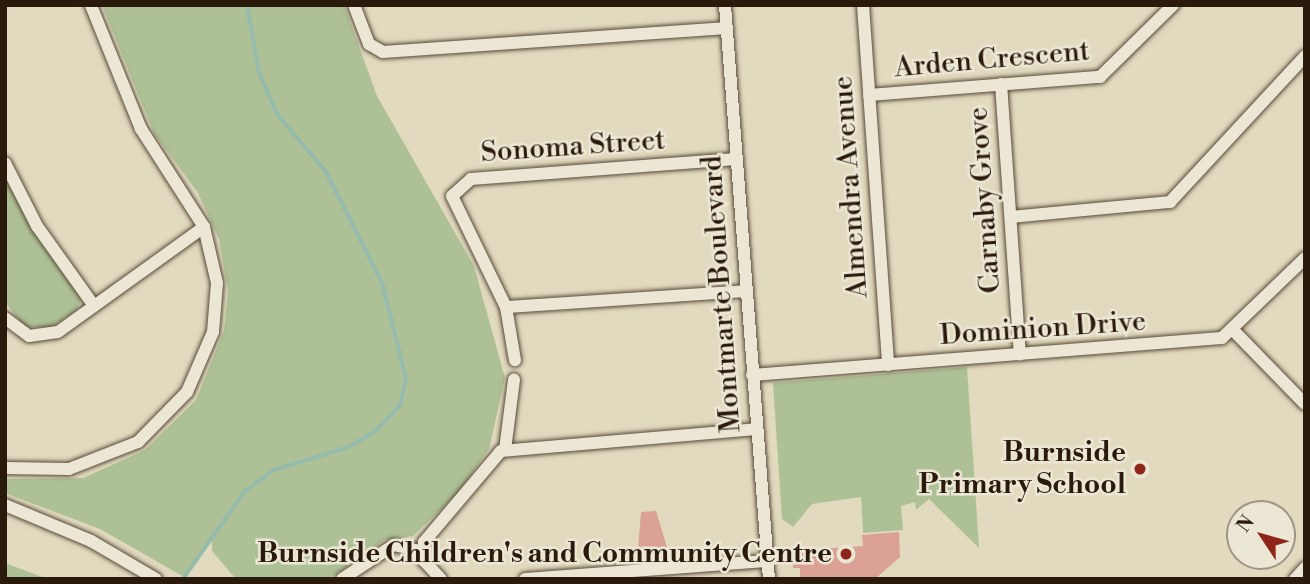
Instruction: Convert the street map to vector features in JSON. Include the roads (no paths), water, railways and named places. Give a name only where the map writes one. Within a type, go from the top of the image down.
[{"type":"street","points":[[5,468],[52,471],[105,459],[153,431],[178,405],[203,362],[215,316],[215,263],[204,228],[141,129],[90,5]]},
{"type":"street","points":[[354,5],[369,44],[394,52],[727,28]]},
{"type":"street","name":"Montmarte Boulevard","points":[[725,5],[769,579]]},
{"type":"street","name":"Almendra Avenue","points":[[863,5],[888,365]]},
{"type":"street","name":"Arden Crescent","points":[[869,94],[1105,76],[1173,5]]},
{"type":"street","points":[[1011,217],[1170,202],[1305,57]]},
{"type":"street","name":"Carnaby Grove","points":[[1001,84],[1020,354]]},
{"type":"street","name":"Sonoma Street","points":[[506,306],[453,201],[460,183],[736,159]]},
{"type":"street","points":[[5,163],[37,226],[94,306]]},
{"type":"street","points":[[5,318],[19,332],[42,337],[94,306],[204,228]]},
{"type":"street","points":[[1305,258],[1235,332],[1305,404]]},
{"type":"street","points":[[515,360],[506,306],[746,291]]},
{"type":"street","name":"Dominion Drive","points":[[752,375],[1211,340],[1235,332]]},
{"type":"street","points":[[421,551],[505,450],[514,380]]},
{"type":"street","points":[[505,450],[756,429]]},
{"type":"street","points":[[5,505],[117,555],[156,579]]},
{"type":"street","points":[[342,579],[394,545],[421,551],[441,579]]},
{"type":"street","points":[[525,579],[634,575],[766,561]]},
{"type":"street","points":[[1295,579],[1305,568]]},
{"type":"waterway","points":[[183,579],[245,491],[274,470],[349,447],[377,430],[400,405],[406,379],[382,283],[326,172],[278,116],[259,73],[247,5]]},
{"type":"place","name":"Burnside Primary School","points":[[1140,469]]},
{"type":"place","name":"Burnside Children's and Community Centre","points":[[846,554]]}]
